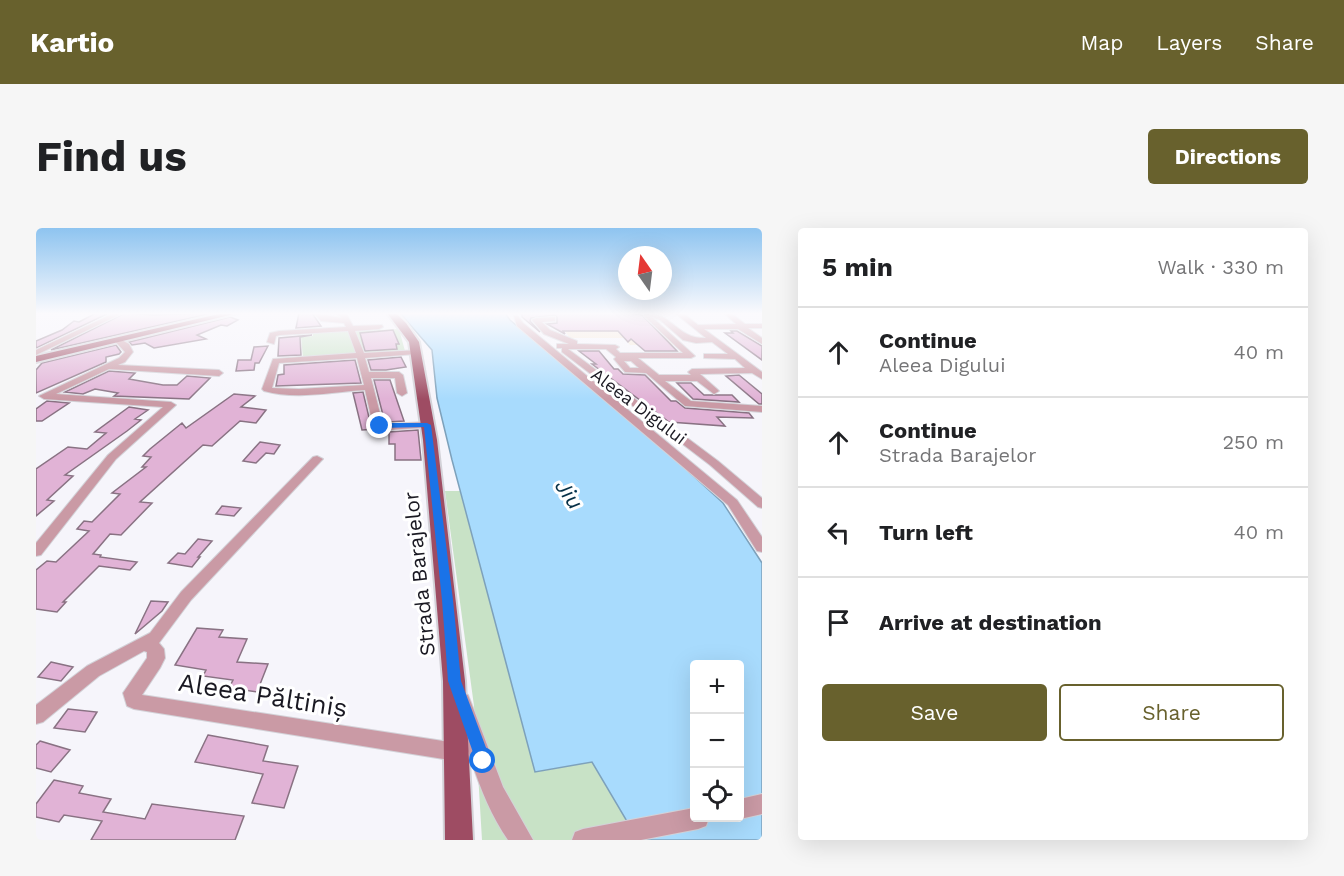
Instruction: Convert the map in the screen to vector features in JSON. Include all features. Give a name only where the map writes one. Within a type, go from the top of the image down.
[{"type":"main road","points":[[36,359],[111,342]]},
{"type":"main road","name":"Strada Barajelor","points":[[412,342],[416,352],[427,425],[448,600],[454,681],[459,840]]},
{"type":"street","points":[[36,353],[60,342]]},
{"type":"street","points":[[40,398],[110,367],[129,352],[120,342]]},
{"type":"street","points":[[356,342],[362,356],[377,423],[380,426],[427,425]]},
{"type":"street","points":[[541,342],[733,503],[762,548]]},
{"type":"street","name":"Aleea Digului","points":[[553,342],[714,463],[762,504]]},
{"type":"street","points":[[569,342],[581,347]]},
{"type":"street","points":[[560,346],[608,347],[618,355],[691,356],[675,342]]},
{"type":"street","points":[[716,342],[762,376]]},
{"type":"street","points":[[682,348],[722,347]]},
{"type":"street","points":[[368,387],[272,392],[267,389],[276,362],[416,352]]},
{"type":"street","points":[[707,356],[736,357]]},
{"type":"street","points":[[110,367],[219,373]]},
{"type":"street","points":[[714,391],[692,372],[753,370]]},
{"type":"street","points":[[648,371],[680,399],[692,406],[762,408]]},
{"type":"street","points":[[366,375],[399,375],[402,393]]},
{"type":"street","points":[[657,378],[699,378]]},
{"type":"street","points":[[36,552],[112,456],[171,405],[40,398]]},
{"type":"street","points":[[36,716],[93,671],[124,652],[156,637],[186,596],[317,459]]},
{"type":"street","name":"Aleea Păltiniș","points":[[144,644],[156,649],[156,658],[132,693],[134,701],[456,752]]},
{"type":"street","points":[[454,681],[483,761],[511,824],[522,840]]},
{"type":"street","points":[[744,808],[762,804]]},
{"type":"street","points":[[584,840],[690,820]]},
{"type":"shaded area","points":[[627,342],[673,342],[677,345],[630,345]]},
{"type":"green space","points":[[301,342],[402,342],[405,351],[303,358]]},
{"type":"green space","points":[[445,491],[460,491],[536,772],[592,762],[638,840],[482,840],[474,706]]},
{"type":"water","name":"Jiu","points":[[425,342],[536,342],[664,449],[723,503],[762,563],[762,840],[638,840],[592,762],[535,772],[437,398],[432,350]]},
{"type":"building","points":[[36,342],[49,342],[36,348]]},
{"type":"building","points":[[68,342],[88,342],[51,350]]},
{"type":"building","points":[[129,342],[191,342],[154,348],[145,343],[132,345]]},
{"type":"building","points":[[279,342],[300,342],[301,355],[278,356]]},
{"type":"building","points":[[362,342],[398,342],[399,344],[396,344],[397,349],[365,351]]},
{"type":"building","points":[[634,342],[668,342],[677,351],[645,351]]},
{"type":"building","points":[[737,342],[755,342],[762,346],[762,360]]},
{"type":"building","points":[[116,345],[121,352],[106,357],[106,362],[36,393],[36,370],[42,363]]},
{"type":"building","points":[[268,346],[259,363],[255,363],[254,370],[236,371],[238,360],[251,360],[254,347]]},
{"type":"building","points":[[579,351],[599,351],[614,369],[618,369],[623,374],[645,375],[671,401],[676,401],[685,408],[749,413],[753,418],[717,417],[725,426],[669,422],[592,364],[596,364]]},
{"type":"building","points":[[401,357],[406,367],[386,370],[371,370],[368,360]]},
{"type":"building","points":[[355,360],[361,383],[276,386],[278,375],[284,374],[284,365]]},
{"type":"building","points":[[109,371],[135,373],[129,379],[163,385],[177,385],[187,376],[210,378],[189,399],[114,396],[118,393],[95,389],[83,394],[65,392]]},
{"type":"building","points":[[739,375],[762,394],[762,404],[759,404],[726,376]]},
{"type":"building","points":[[374,380],[390,380],[404,421],[388,422],[384,419]]},
{"type":"building","points":[[677,383],[691,383],[704,395],[732,395],[739,402],[693,399]]},
{"type":"building","points":[[363,392],[371,426],[378,429],[362,430],[353,393]]},
{"type":"building","points":[[234,394],[255,396],[241,407],[266,410],[256,423],[240,421],[212,446],[203,445],[140,502],[152,503],[121,535],[110,534],[93,554],[137,562],[130,570],[99,566],[63,602],[66,602],[57,612],[36,609],[36,570],[47,561],[56,562],[89,531],[77,529],[84,521],[92,522],[120,494],[112,493],[146,467],[142,467],[151,457],[143,456],[150,449],[182,423],[186,428]]},
{"type":"building","points":[[47,401],[69,403],[42,421],[36,421],[36,409]]},
{"type":"building","points":[[129,407],[148,410],[135,419],[141,420],[127,431],[65,475],[73,476],[47,500],[54,501],[36,516],[36,469],[68,447],[87,449],[106,433],[95,432]]},
{"type":"building","points":[[418,430],[421,460],[395,460],[395,444],[389,444],[389,432]]},
{"type":"building","points":[[260,442],[280,445],[274,454],[266,453],[256,463],[243,461]]},
{"type":"building","points":[[222,506],[241,508],[234,516],[216,514]]},
{"type":"building","points":[[198,539],[212,541],[192,567],[168,563],[178,553],[185,554]]},
{"type":"building","points":[[151,601],[168,602],[162,611],[135,634]]},
{"type":"building","points":[[197,628],[223,630],[219,637],[247,639],[237,662],[268,664],[257,692],[229,688],[233,680],[203,676],[206,670],[175,665]]},
{"type":"building","points":[[51,662],[73,667],[61,681],[38,677]]},
{"type":"building","points":[[68,709],[97,712],[85,732],[54,728]]},
{"type":"building","points":[[208,735],[268,746],[263,761],[298,766],[284,808],[252,803],[263,774],[195,762]]},
{"type":"building","points":[[40,741],[70,750],[51,772],[36,768],[36,745]]},
{"type":"building","points":[[54,780],[83,786],[79,793],[111,799],[103,812],[145,819],[152,804],[244,816],[235,840],[91,840],[102,821],[64,815],[59,822],[36,817],[36,804]]},
{"type":"route","points":[[380,426],[427,425],[448,600],[454,681],[483,761]]}]
